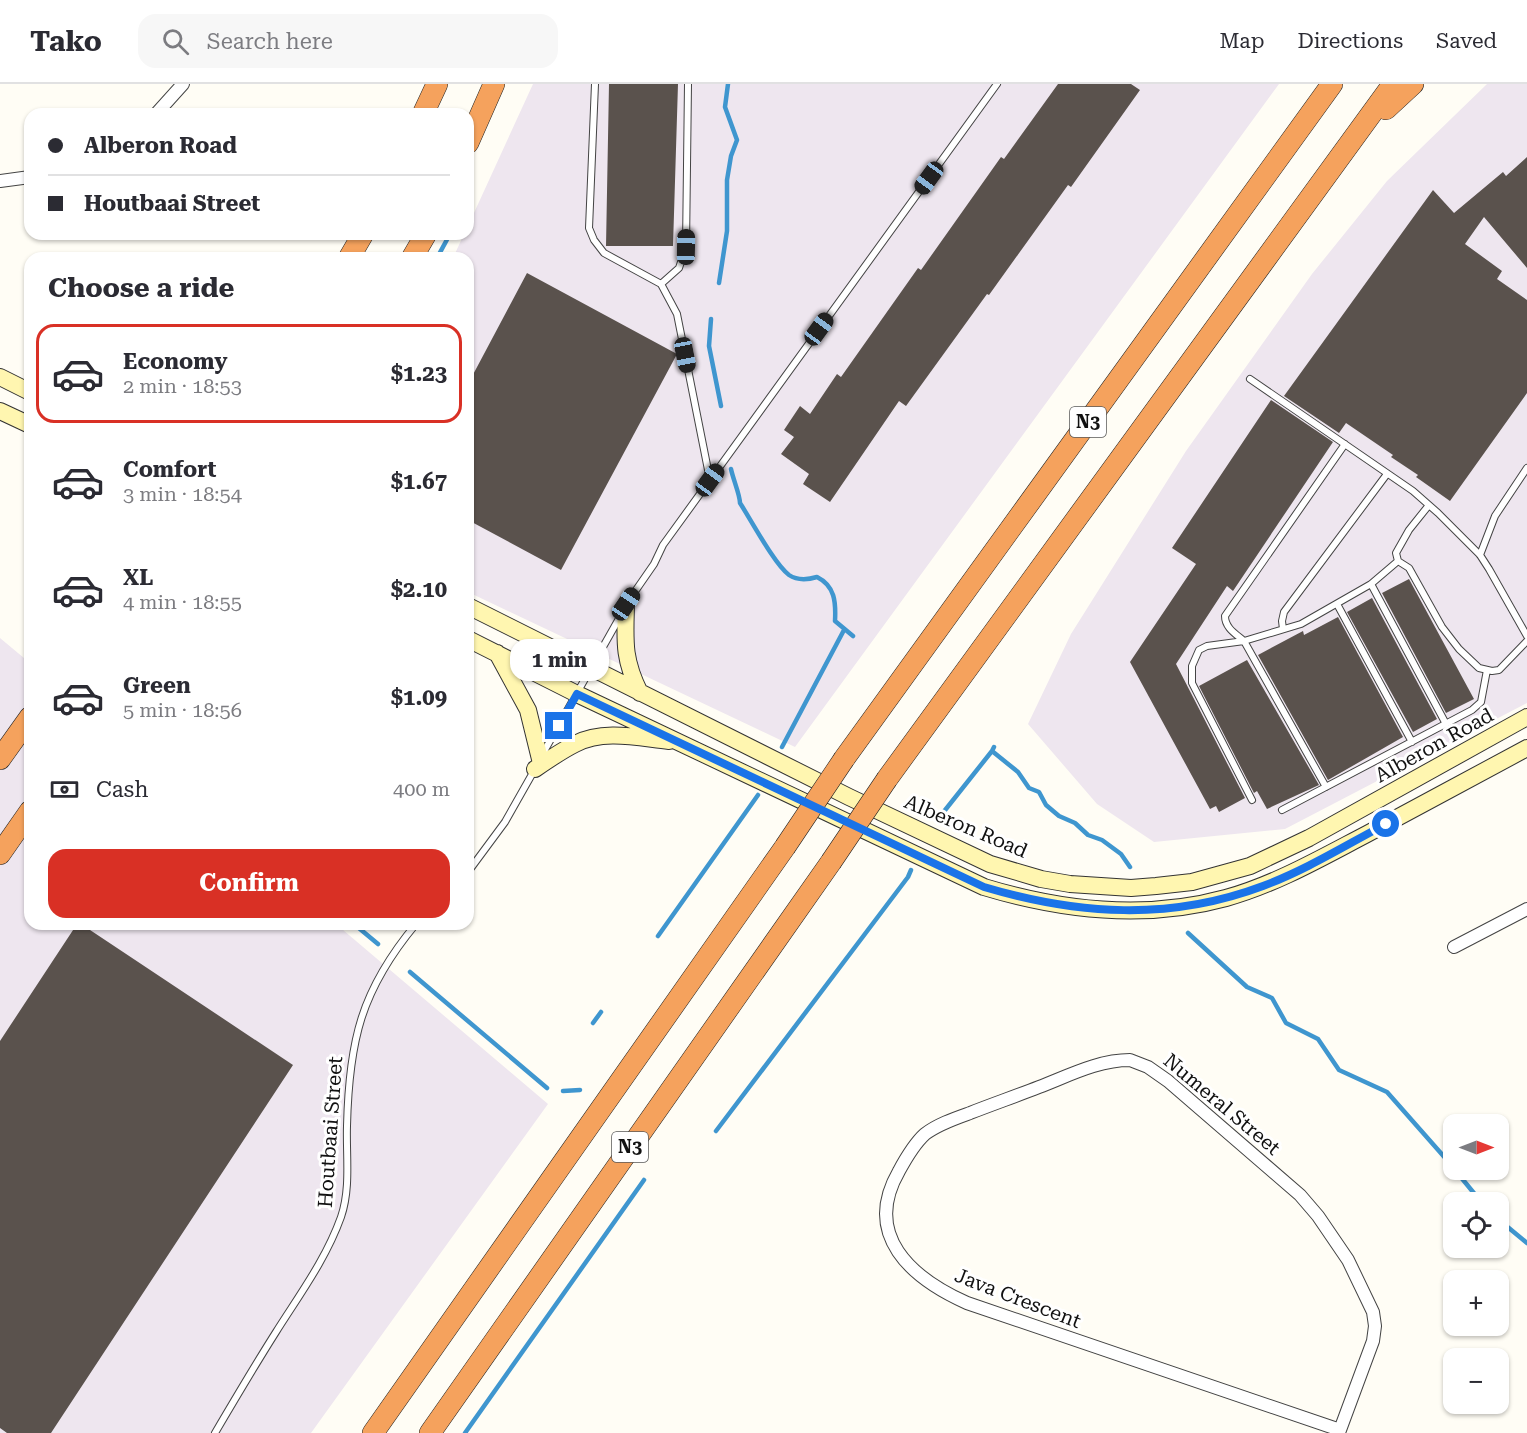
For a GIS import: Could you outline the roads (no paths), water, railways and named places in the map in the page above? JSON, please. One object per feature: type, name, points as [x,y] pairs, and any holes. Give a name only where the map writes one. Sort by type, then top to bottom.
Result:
[{"type":"highway","points":[[426,108],[437,84]]},
{"type":"highway","points":[[474,129],[494,84]]},
{"type":"highway","name":"N3","points":[[373,1433],[785,847],[844,759],[1332,84]]},
{"type":"highway","points":[[1351,142],[1393,84]]},
{"type":"highway","name":"N3","points":[[430,1433],[887,779],[1351,142],[1413,84]]},
{"type":"highway","points":[[0,759],[24,725]]},
{"type":"highway","points":[[0,854],[24,820]]},
{"type":"main road","points":[[0,377],[24,389]]},
{"type":"main road","points":[[0,411],[24,422]]},
{"type":"main road","points":[[626,604],[627,663],[640,693]]},
{"type":"main road","name":"Alberon Road","points":[[474,609],[849,797],[990,864],[1041,879],[1070,884],[1131,888],[1192,882],[1225,874],[1270,857],[1309,838],[1527,717]]},
{"type":"main road","points":[[474,642],[577,694],[984,887],[1020,898],[1062,906],[1129,911],[1180,907],[1226,898],[1264,886],[1313,863],[1527,748]]},
{"type":"main road","points":[[497,653],[528,710],[538,764],[577,742],[592,738],[618,736],[682,742]]},
{"type":"street","points":[[161,108],[183,84]]},
{"type":"street","points":[[0,181],[24,178]]},
{"type":"street","points":[[1454,946],[1527,909]]},
{"type":"street","name":"Numeral Street","points":[[1036,1088],[1110,1061],[1130,1059],[1148,1066],[1300,1196],[1318,1216],[1348,1260]]},
{"type":"street","name":"Java Crescent","points":[[1036,1088],[951,1120],[926,1133],[919,1140],[893,1182],[887,1198],[886,1224],[889,1235],[903,1259],[927,1282],[943,1292],[967,1303],[1345,1432],[1373,1341],[1375,1326],[1372,1312],[1348,1260]]},
{"type":"lane","points":[[595,84],[589,228],[594,240],[604,253],[661,284],[677,314],[710,480]]},
{"type":"lane","points":[[661,284],[679,268],[686,247],[688,84]]},
{"type":"lane","points":[[474,864],[505,822],[626,604],[654,564],[663,545],[997,84]]},
{"type":"lane","points":[[1250,379],[1429,505],[1480,555],[1527,636]]},
{"type":"lane","points":[[1326,787],[1244,641],[1228,628],[1225,616],[1345,444]]},
{"type":"lane","points":[[1480,555],[1495,516],[1527,468]]},
{"type":"lane","points":[[1283,629],[1284,612],[1387,474]]},
{"type":"lane","points":[[1429,505],[1396,553],[1398,561],[1409,568],[1442,627],[1469,660],[1487,670],[1499,670],[1527,641]]},
{"type":"lane","points":[[1252,800],[1192,683],[1192,666],[1199,650],[1207,646],[1244,641],[1300,624],[1371,584],[1398,561]]},
{"type":"lane","points":[[1371,584],[1446,724]]},
{"type":"lane","points":[[1337,604],[1412,742]]},
{"type":"lane","points":[[1282,810],[1472,710],[1481,702],[1487,670]]},
{"type":"lane","name":"Houtbaai Street","points":[[214,1433],[326,1253],[342,1214],[346,1188],[346,1125],[350,1062],[359,1022],[370,994],[398,946],[411,930]]},
{"type":"waterway","points":[[719,283],[727,231],[727,180],[731,156],[737,140],[725,107],[728,84]]},
{"type":"waterway","points":[[440,252],[447,240]]},
{"type":"waterway","points":[[711,319],[709,346],[721,406]]},
{"type":"waterway","points":[[731,469],[740,503],[777,562],[792,577],[803,579],[817,577],[828,585],[833,595],[835,621],[853,636]]},
{"type":"waterway","points":[[782,747],[844,630]]},
{"type":"waterway","points":[[938,819],[994,747]]},
{"type":"waterway","points":[[992,751],[1018,772],[1029,788],[1039,792],[1046,805],[1059,816],[1075,823],[1088,835],[1102,840],[1121,854],[1130,867]]},
{"type":"waterway","points":[[658,936],[758,795]]},
{"type":"waterway","points":[[716,1131],[911,870]]},
{"type":"waterway","points":[[361,930],[378,944]]},
{"type":"waterway","points":[[1188,933],[1247,987],[1272,998],[1286,1023],[1318,1039],[1339,1070],[1387,1092],[1443,1156]]},
{"type":"waterway","points":[[410,972],[547,1088]]},
{"type":"waterway","points":[[593,1023],[601,1012]]},
{"type":"waterway","points":[[563,1091],[580,1090]]},
{"type":"waterway","points":[[465,1433],[644,1180]]},
{"type":"waterway","points":[[1463,1180],[1473,1192]]},
{"type":"waterway","points":[[1509,1228],[1527,1243]]}]
